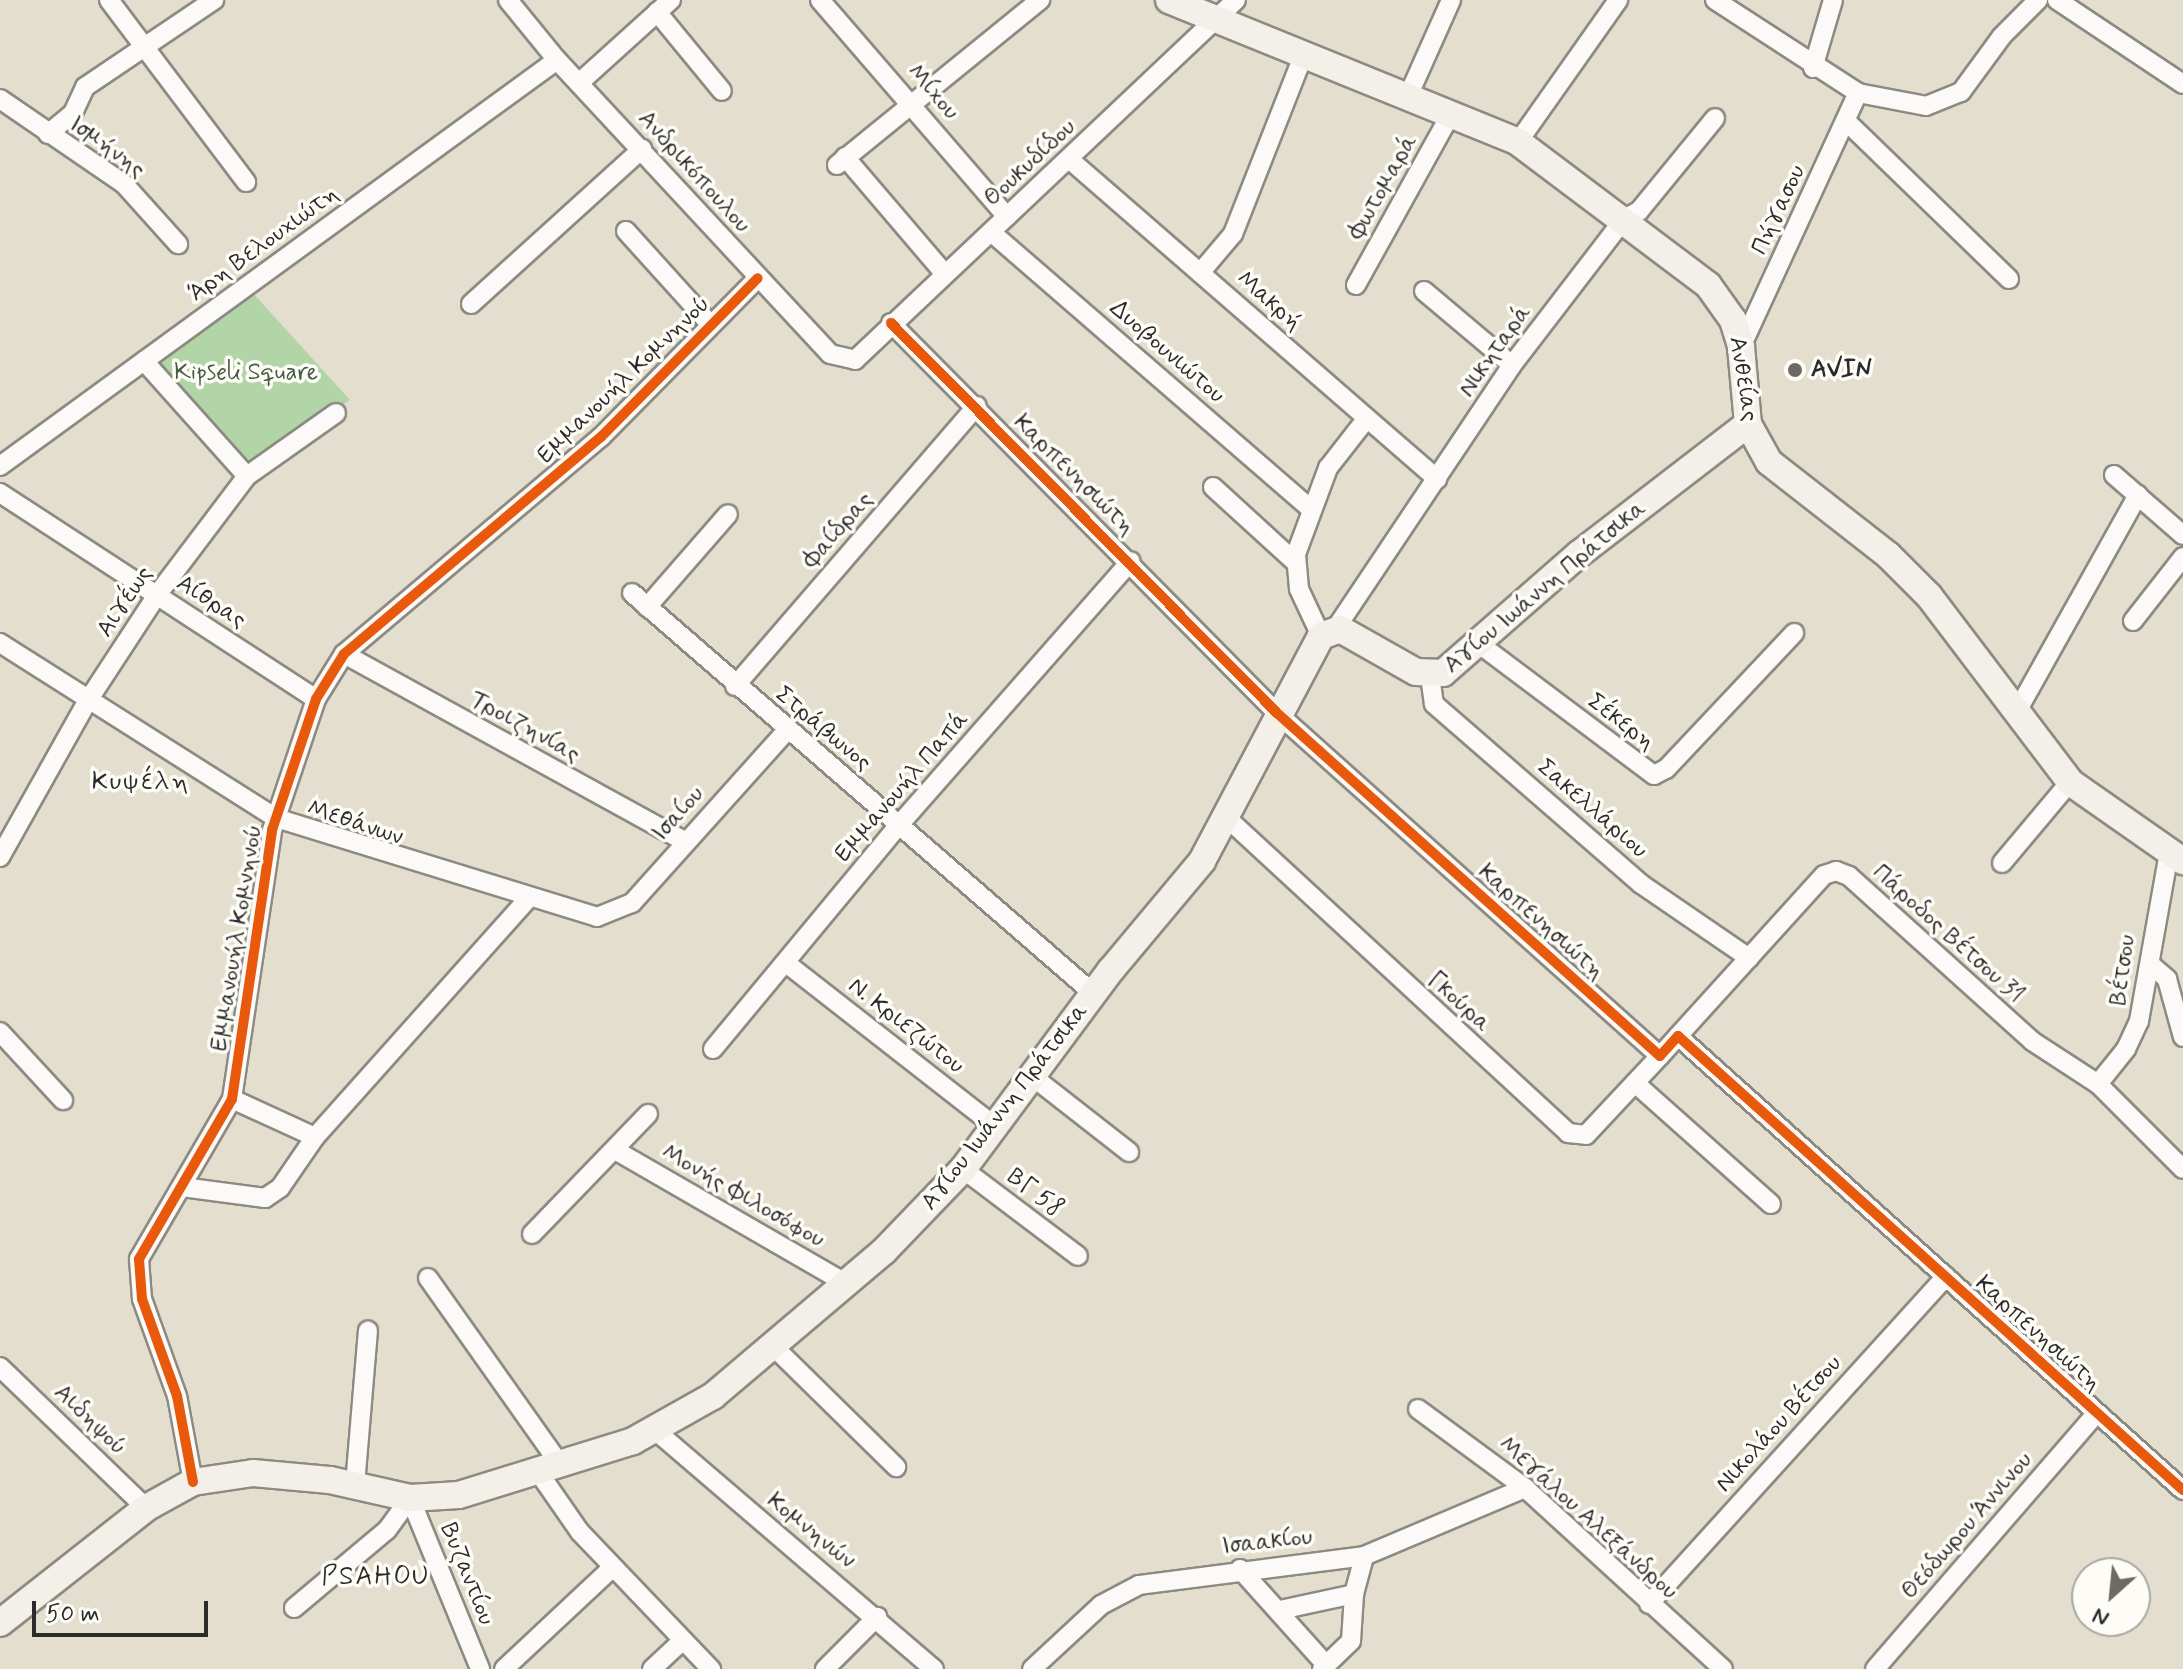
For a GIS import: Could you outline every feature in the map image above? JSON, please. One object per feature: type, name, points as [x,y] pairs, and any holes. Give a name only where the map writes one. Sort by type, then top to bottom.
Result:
[{"type":"main road","name":"Ανθείας","points":[[1169,0],[1217,23],[1409,94],[1518,142],[1708,285],[1733,320],[1741,347],[1748,424],[1769,462],[1888,555],[1929,596],[2070,782],[2176,856]]},
{"type":"main road","name":"Αγίου Ιωάννη Πράτσικα","points":[[0,1623],[146,1508],[193,1482],[253,1473],[355,1485],[410,1498],[459,1495],[550,1470],[656,1431],[775,1348],[847,1284],[963,1169],[1094,994],[1193,873],[1227,818],[1277,713],[1328,632],[1430,676],[1447,671],[1579,554],[1748,424]]},
{"type":"street","points":[[109,0],[246,182]]},
{"type":"street","points":[[48,134],[73,113],[85,87],[214,0]]},
{"type":"street","name":"Ανδρικόπουλου","points":[[508,0],[557,60],[830,354],[855,360]]},
{"type":"street","name":"Μίχου","points":[[820,0],[1007,217]]},
{"type":"street","points":[[945,274],[841,161],[1040,0]]},
{"type":"street","name":"Θουκυδίδου","points":[[855,360],[891,323],[1217,23],[1236,0]]},
{"type":"street","points":[[1409,94],[1451,0]]},
{"type":"street","points":[[1518,142],[1618,0]]},
{"type":"street","points":[[1715,0],[1813,68],[1858,93],[1926,106],[1954,98],[2038,0]]},
{"type":"street","points":[[1813,68],[1833,0]]},
{"type":"street","points":[[2057,0],[2183,84]]},
{"type":"street","points":[[579,83],[664,6],[722,91]]},
{"type":"street","points":[[1200,273],[1233,234],[1304,54]]},
{"type":"street","name":"Άρη Βελουχιώτη","points":[[0,466],[557,60]]},
{"type":"street","name":"Πήγασου","points":[[1741,347],[1858,93]]},
{"type":"street","name":"Ισμήνης","points":[[0,99],[124,184],[178,244]]},
{"type":"street","name":"Φωτομαρά","points":[[1356,285],[1452,112]]},
{"type":"street","points":[[0,124],[17,113]]},
{"type":"street","name":"Νικηταρά","points":[[1328,632],[1437,479],[1512,365],[1624,219],[1639,211],[1715,118]]},
{"type":"street","points":[[1846,121],[2009,279]]},
{"type":"street","points":[[471,304],[642,149]]},
{"type":"street","name":"Μακρή","points":[[1069,159],[1437,479]]},
{"type":"street","points":[[626,231],[710,324]]},
{"type":"street","name":"Δυοβουνιώτου","points":[[991,232],[1311,509]]},
{"type":"street","name":"Εμμανουήλ Κομνηνού","points":[[193,1482],[177,1396],[138,1276],[139,1259],[232,1099],[276,818],[316,699],[344,654],[601,437],[758,278]]},
{"type":"street","points":[[1424,291],[1512,365]]},
{"type":"street","name":"Καρπενησιώτη","points":[[891,323],[1131,561],[1277,713],[1660,1056]]},
{"type":"street","points":[[144,361],[247,476]]},
{"type":"street","name":"Φαίδρας","points":[[735,686],[977,406]]},
{"type":"street","name":"Αιγέως","points":[[0,857],[87,702],[157,595],[247,476],[336,413]]},
{"type":"street","points":[[1328,632],[1304,606],[1295,562],[1311,509],[1334,458],[1367,418]]},
{"type":"street","points":[[2114,475],[2183,535]]},
{"type":"street","points":[[1213,487],[1295,562]]},
{"type":"street","name":"Αίθρας","points":[[0,493],[316,699]]},
{"type":"street","points":[[2016,713],[2138,495]]},
{"type":"street","points":[[647,607],[728,514]]},
{"type":"street","points":[[2133,621],[2183,557]]},
{"type":"street","name":"Εμμανουήλ Παπά","points":[[713,1049],[899,825],[1131,561]]},
{"type":"street","name":"Στράβωνος","points":[[632,593],[735,686],[1094,994]]},
{"type":"street","name":"Σέκερη","points":[[1478,643],[1654,775],[1666,769],[1794,633]]},
{"type":"street","name":"Μεθάνων","points":[[0,643],[87,702],[276,818],[527,900],[597,917]]},
{"type":"street","name":"Τροιζηνίας","points":[[344,654],[684,841]]},
{"type":"street","name":"Σακελλάριου","points":[[1430,676],[1434,704],[1641,884],[1749,958]]},
{"type":"street","name":"Ισαίου","points":[[597,917],[632,903],[684,841],[787,730]]},
{"type":"street","points":[[2002,863],[2070,782]]},
{"type":"street","name":"Γκούρα","points":[[1227,818],[1568,1133],[1586,1135],[1660,1056]]},
{"type":"street","name":"Βέτσου","points":[[2098,1084],[2133,1037],[2150,964],[2158,889],[2176,856]]},
{"type":"street","name":"Πάροδος Βέτσου 31","points":[[1678,1036],[1824,875],[1836,871],[1849,876],[2032,1041],[2098,1084]]},
{"type":"street","points":[[182,1187],[265,1198],[280,1188],[315,1137],[527,900]]},
{"type":"street","name":"Ν. Κριεζώτου","points":[[786,963],[996,1127]]},
{"type":"street","points":[[2150,964],[2169,984],[2183,1037]]},
{"type":"street","points":[[0,1032],[63,1100]]},
{"type":"street","points":[[1660,1056],[1678,1036]]},
{"type":"street","name":"Καρπενησιώτη","points":[[1678,1036],[2183,1490]]},
{"type":"street","points":[[1033,1077],[1129,1152]]},
{"type":"street","points":[[1635,1083],[1771,1204]]},
{"type":"street","points":[[2098,1084],[2183,1169]]},
{"type":"street","points":[[232,1099],[315,1137]]},
{"type":"street","points":[[532,1234],[648,1114]]},
{"type":"street","name":"Μονής Φιλοσόφου","points":[[615,1150],[847,1284]]},
{"type":"street","name":"ΒΓ 58","points":[[963,1169],[1078,1256]]},
{"type":"street","name":"Νικολάου Βέτσου","points":[[1649,1604],[1946,1277]]},
{"type":"street","points":[[428,1278],[612,1568],[711,1669]]},
{"type":"street","points":[[355,1485],[368,1331]]},
{"type":"street","points":[[775,1348],[896,1467]]},
{"type":"street","name":"Αιδηψού","points":[[0,1367],[146,1508]]},
{"type":"street","name":"Μεγάλου Αλεξάνδρου","points":[[1418,1409],[1525,1488],[1723,1669]]},
{"type":"street","name":"Θεόδωρου Άννινου","points":[[1875,1669],[2096,1414]]},
{"type":"street","name":"Κομνηνών","points":[[656,1431],[877,1617],[934,1669]]},
{"type":"street","name":"Ισαακίου","points":[[1032,1669],[1087,1616],[1122,1592],[1155,1580],[1364,1556],[1525,1488]]},
{"type":"street","points":[[294,1608],[387,1530],[410,1498]]},
{"type":"street","name":"Βυζαντίου","points":[[410,1498],[480,1669]]},
{"type":"street","points":[[1240,1569],[1280,1610],[1324,1667],[1351,1641],[1354,1594],[1364,1556]]},
{"type":"street","points":[[504,1669],[612,1568]]},
{"type":"street","points":[[1280,1610],[1354,1594]]},
{"type":"street","points":[[825,1669],[877,1617]]},
{"type":"street","points":[[652,1669],[682,1641]]},
{"type":"green space","name":"Kipseli Square","points":[[252,292],[350,400],[249,467],[154,363]]},
{"type":"cycle path","points":[[193,1482],[177,1396],[142,1299],[139,1259],[232,1099],[272,830],[316,699],[344,654],[601,437],[758,278]]},
{"type":"cycle path","points":[[891,323],[1277,713],[1660,1056],[1678,1036],[2183,1490]]},
{"type":"place","name":"AVIN","points":[[1795,370]]},
{"type":"district","name":"Κυψέλη","points":[[141,783]]},
{"type":"district","name":"PSAHOU","points":[[376,1578]]}]
